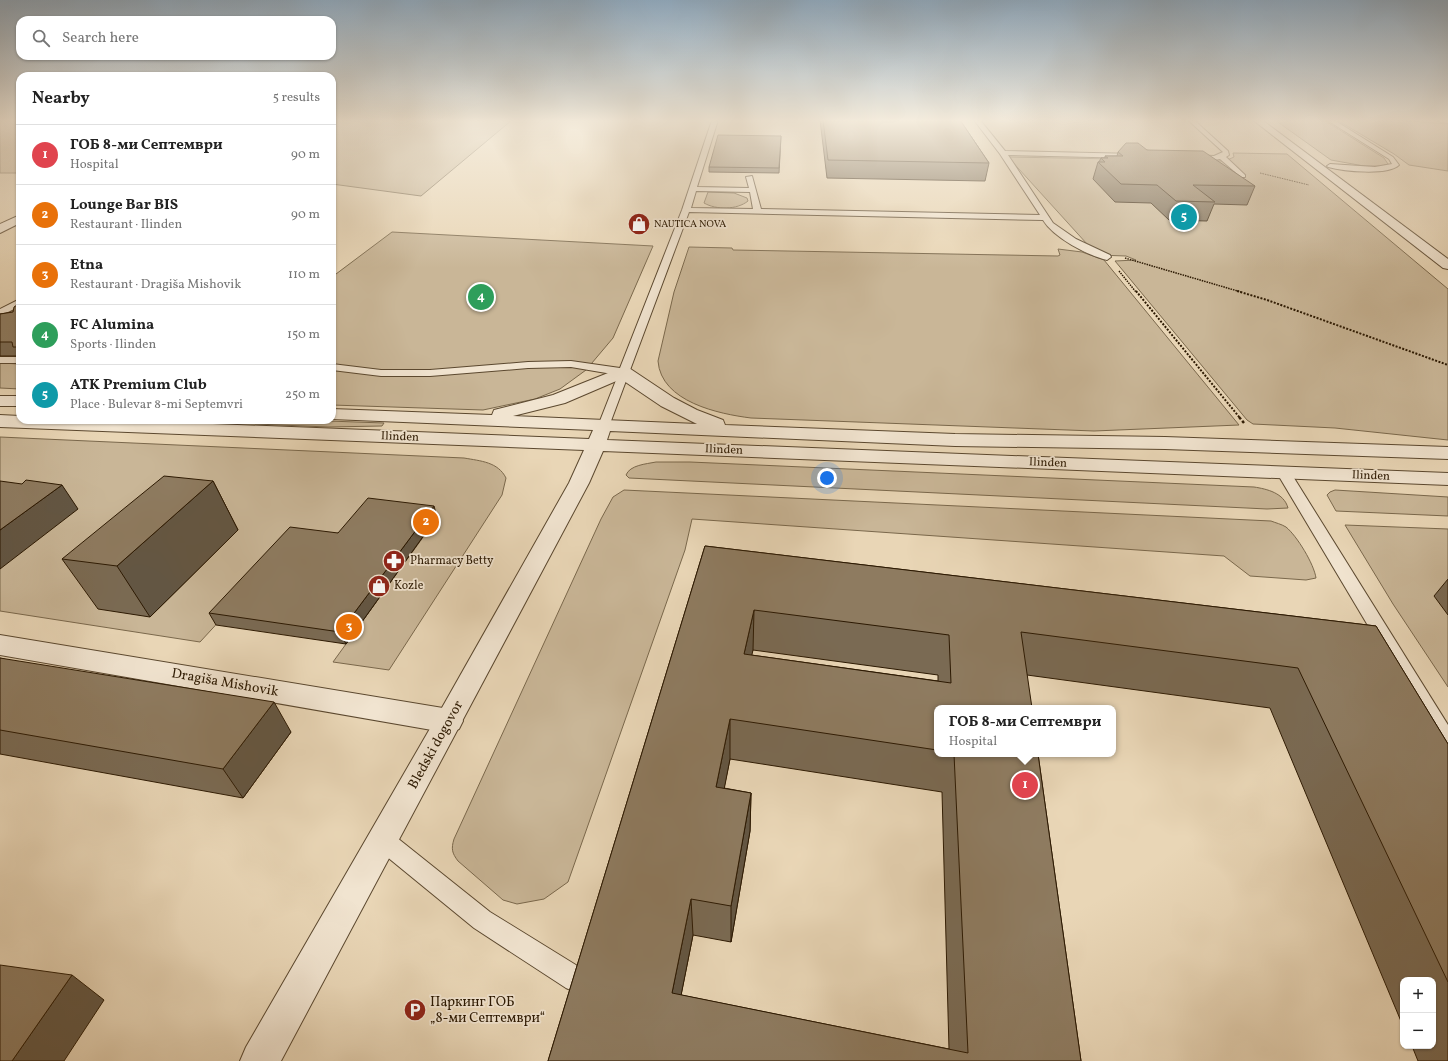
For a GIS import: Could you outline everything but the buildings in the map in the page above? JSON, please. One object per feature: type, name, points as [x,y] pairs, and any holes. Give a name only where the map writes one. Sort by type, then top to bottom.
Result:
[{"type":"street","points":[[1322,170],[1448,265]]},
{"type":"street","points":[[1335,170],[1414,226]]},
{"type":"street","points":[[0,229],[16,220]]},
{"type":"street","points":[[457,420],[489,416],[539,405],[577,392],[601,380],[623,372],[656,396],[699,419],[724,426],[758,432]]},
{"type":"street","points":[[0,401],[16,401]]},
{"type":"street","name":"Ilinden","points":[[336,414],[457,420],[600,435],[758,432],[955,440],[1180,444],[1448,453]]},
{"type":"street","name":"Ilinden","points":[[0,421],[16,421]]},
{"type":"street","name":"Ilinden","points":[[129,424],[600,435],[1284,473],[1448,479]]},
{"type":"street","name":"Bledski dogovor","points":[[260,1061],[579,483],[600,435]]},
{"type":"street","name":"Dragiša Mishovik","points":[[0,645],[449,721]]},
{"type":"lane","points":[[600,435],[686,210],[699,170]]},
{"type":"lane","points":[[1014,170],[1046,218],[1048,225],[1084,247],[1107,257]]},
{"type":"lane","points":[[1237,170],[1243,176]]},
{"type":"lane","points":[[750,177],[757,205],[756,212]]},
{"type":"lane","points":[[693,189],[753,190]]},
{"type":"lane","points":[[686,210],[1046,218]]},
{"type":"lane","points":[[2,318],[16,306]]},
{"type":"lane","points":[[0,360],[16,360]]},
{"type":"lane","points":[[336,368],[365,372],[423,373],[457,372],[528,365],[564,364],[623,372]]},
{"type":"lane","points":[[1284,473],[1448,742]]},
{"type":"lane","points":[[383,840],[482,920],[575,979]]},
{"type":"path","points":[[1244,170],[1310,186]]},
{"type":"path","points":[[1107,257],[1123,257],[1268,300],[1448,364]]},
{"type":"path","points":[[1107,257],[1248,428]]},
{"type":"shaded area","points":[[0,170],[16,170],[16,173],[0,173]]},
{"type":"shaded area","points":[[336,170],[453,170],[421,196],[336,185]]},
{"type":"shaded area","points":[[1019,170],[1306,170],[1448,289],[1448,440],[1335,428],[1253,424],[1247,420],[1115,261],[1136,260],[1126,256],[1097,255]]},
{"type":"shaded area","points":[[708,192],[734,193],[747,198],[748,201],[738,206],[726,208],[714,207],[704,203]]},
{"type":"shaded area","points":[[392,232],[653,246],[613,338],[586,370],[560,389],[535,399],[483,410],[336,405],[336,274]]},
{"type":"shaded area","points":[[689,247],[732,248],[733,250],[1058,256],[1060,255],[1058,249],[1082,252],[1104,260],[1239,425],[1094,431],[751,418],[708,409],[680,396],[669,387],[662,375],[658,361],[674,292]]},
{"type":"shaded area","points":[[0,363],[16,364],[16,389],[0,388]]},
{"type":"shaded area","points":[[336,421],[384,423],[382,426],[328,427],[256,424],[336,424]]},
{"type":"shaded area","points":[[0,437],[464,458],[483,461],[494,465],[506,478],[502,495],[389,670],[333,662],[437,518],[343,545],[295,539],[200,642],[0,611]]},
{"type":"shaded area","points":[[656,462],[690,462],[1254,487],[1279,495],[1286,503],[1288,508],[1267,509],[629,478],[626,475],[635,467]]},
{"type":"shaded area","points":[[624,490],[1271,521],[1286,527],[1295,537],[1309,558],[1316,578],[1306,580],[1250,576],[1224,556],[692,519],[685,550],[568,882],[544,899],[517,904],[503,900],[458,861],[454,856],[452,848],[453,842],[601,519],[613,497]]},
{"type":"shaded area","points":[[1335,490],[1448,497],[1448,516],[1336,511],[1327,495]]},
{"type":"shaded area","points":[[1345,525],[1448,529],[1448,687],[1393,604]]},
{"type":"place","name":"ATK Premium Club","points":[[1184,217]]},
{"type":"place","name":"NAUTICA NOVA","points":[[639,224]]},
{"type":"place","name":"FC Alumina","points":[[481,297]]},
{"type":"place","name":"Lounge Bar BIS","points":[[426,522]]},
{"type":"place","name":"Pharmacy Betty","points":[[394,561]]},
{"type":"place","name":"Kozle","points":[[379,586]]},
{"type":"place","name":"Etna","points":[[349,627]]},
{"type":"place","name":"ГОБ 8-ми Септември","points":[[1025,785]]},
{"type":"place","name":"Паркинг ГОБ „8-ми Септември“","points":[[415,1010]]}]
